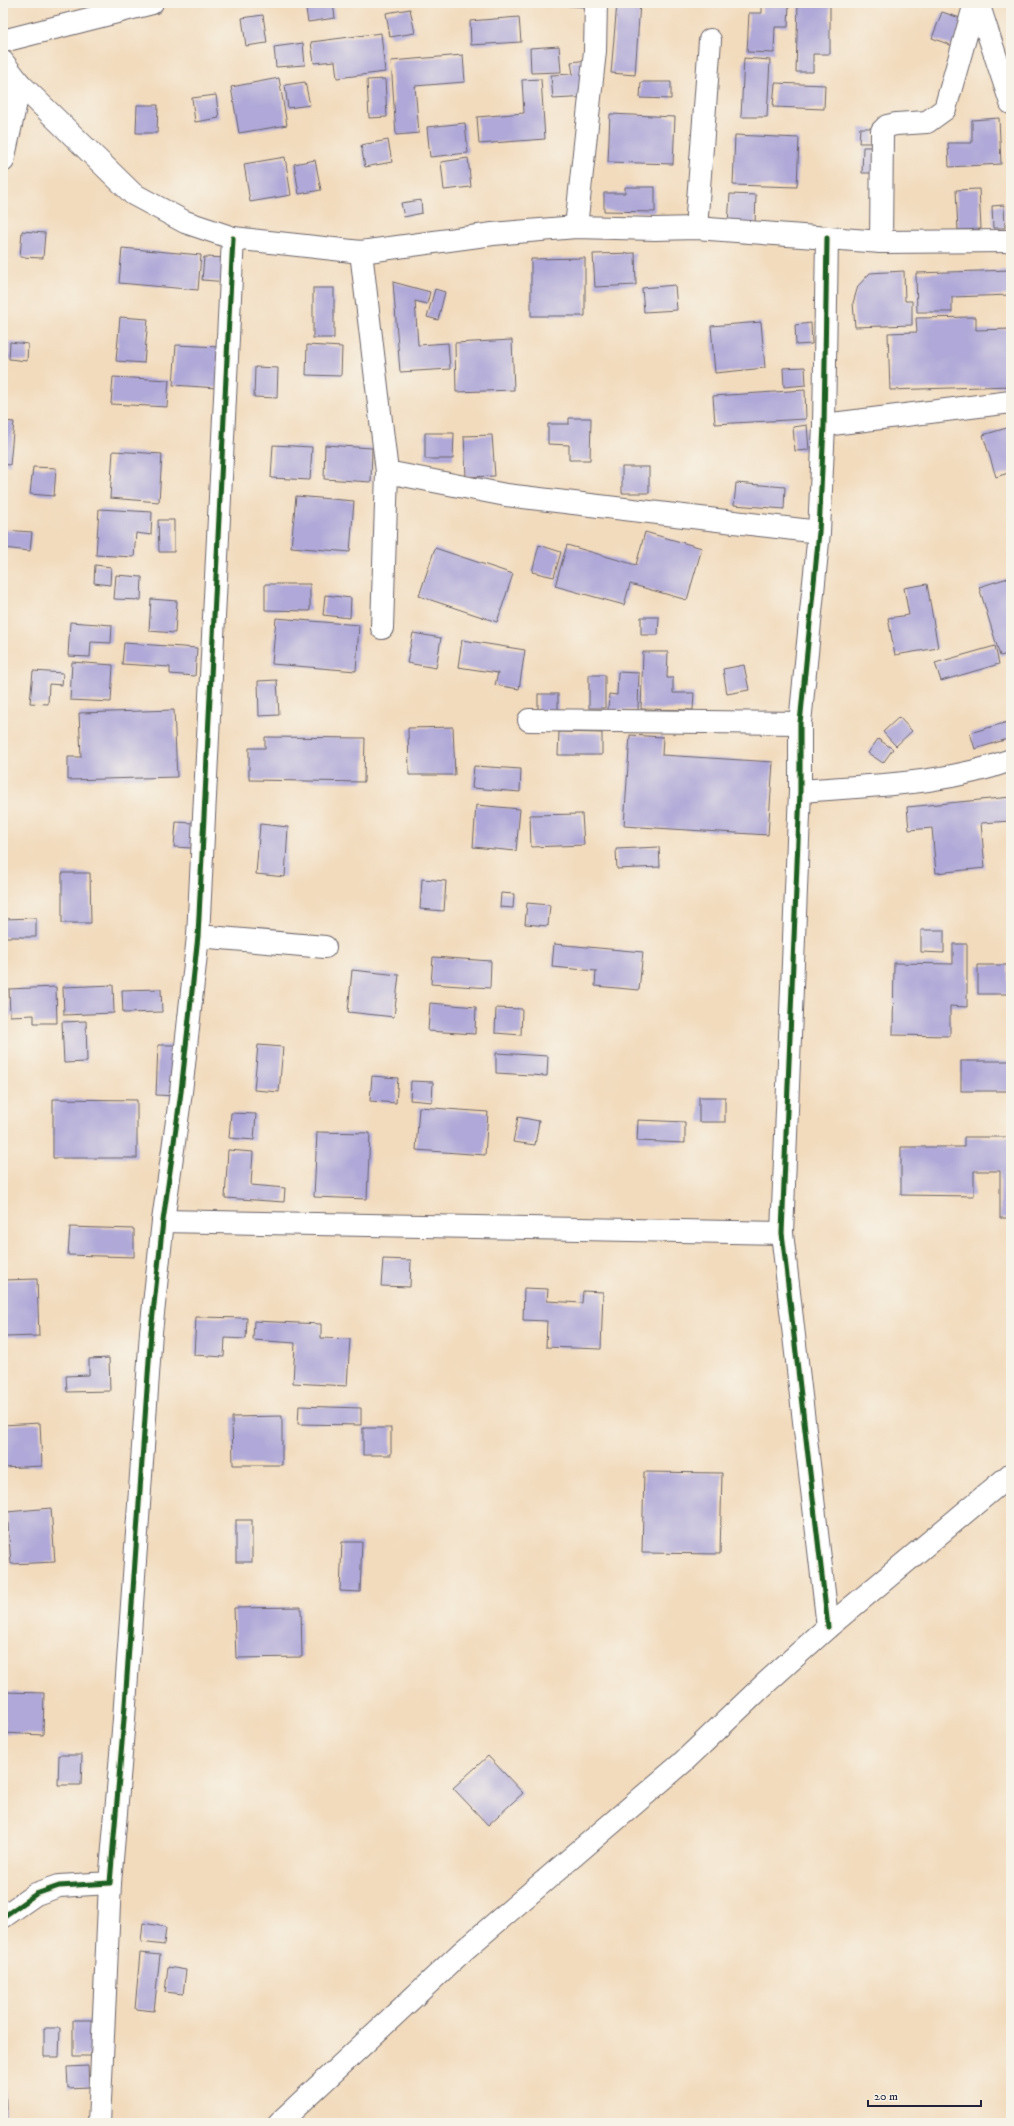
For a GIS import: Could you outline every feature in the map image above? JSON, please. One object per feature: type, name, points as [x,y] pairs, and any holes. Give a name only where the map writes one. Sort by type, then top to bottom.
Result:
[{"type":"street","points":[[3,41],[152,3]]},
{"type":"street","points":[[576,227],[595,51],[596,3]]},
{"type":"street","points":[[976,3],[1011,103]]},
{"type":"street","points":[[881,242],[882,131],[887,126],[896,124],[927,122],[945,109],[976,3]]},
{"type":"street","points":[[696,228],[710,40]]},
{"type":"street","points":[[3,62],[20,84],[133,194],[185,222],[233,238],[361,252],[493,234],[576,227],[654,229],[696,228],[881,242],[1011,241]]},
{"type":"street","points":[[3,161],[20,84]]},
{"type":"street","points":[[99,2123],[110,1883],[124,1719],[151,1332],[163,1221],[181,1092],[198,936],[233,238]]},
{"type":"street","points":[[827,238],[824,425],[819,532],[800,723],[800,791],[782,1233],[828,1627]]},
{"type":"street","points":[[361,252],[387,472],[382,628]]},
{"type":"street","points":[[824,425],[1011,402]]},
{"type":"street","points":[[387,472],[506,495],[819,532]]},
{"type":"street","points":[[529,720],[800,723]]},
{"type":"street","points":[[800,791],[941,779],[986,770],[1011,760]]},
{"type":"street","points":[[198,936],[325,947]]},
{"type":"street","points":[[163,1221],[782,1233]]},
{"type":"street","points":[[279,2123],[464,1950],[682,1763],[767,1682],[828,1627],[1011,1474]]},
{"type":"street","points":[[3,1917],[36,1894],[59,1886],[110,1883]]},
{"type":"building","points":[[305,3],[333,3],[335,18],[308,22]]},
{"type":"building","points":[[561,3],[585,3],[585,7],[561,5]]},
{"type":"building","points":[[617,3],[640,3],[635,75],[611,73]]},
{"type":"building","points":[[762,3],[789,3],[788,27],[775,27],[774,53],[747,52],[749,13],[762,13]]},
{"type":"building","points":[[798,3],[830,3],[830,54],[813,54],[813,72],[796,72]]},
{"type":"building","points":[[410,9],[415,33],[390,37],[386,13]]},
{"type":"building","points":[[942,12],[963,19],[953,46],[932,38]]},
{"type":"building","points":[[263,15],[267,43],[246,46],[242,18]]},
{"type":"building","points":[[519,17],[521,42],[471,45],[470,21]]},
{"type":"building","points":[[381,33],[385,72],[337,78],[335,61],[314,63],[311,42]]},
{"type":"building","points":[[303,43],[305,65],[276,67],[274,47]]},
{"type":"building","points":[[559,46],[561,72],[531,73],[530,48]]},
{"type":"building","points":[[463,55],[465,82],[415,86],[419,133],[396,135],[391,61]]},
{"type":"building","points":[[744,58],[770,60],[767,117],[741,117]]},
{"type":"building","points":[[588,60],[590,97],[553,99],[551,75],[573,74],[571,62]]},
{"type":"building","points":[[279,78],[287,125],[239,133],[231,87]]},
{"type":"building","points":[[385,79],[387,117],[369,118],[367,80]]},
{"type":"building","points":[[541,79],[545,139],[479,144],[477,117],[524,113],[522,80]]},
{"type":"building","points":[[305,82],[310,105],[288,108],[285,85]]},
{"type":"building","points":[[641,82],[671,82],[671,99],[640,98]]},
{"type":"building","points":[[775,83],[825,85],[824,109],[773,107]]},
{"type":"building","points":[[216,95],[219,118],[195,122],[192,98]]},
{"type":"building","points":[[137,105],[158,105],[157,133],[136,133]]},
{"type":"building","points":[[610,114],[675,117],[673,164],[608,162]]},
{"type":"building","points":[[999,118],[1001,164],[949,167],[948,143],[972,143],[972,120]]},
{"type":"building","points":[[465,123],[468,153],[430,157],[427,127]]},
{"type":"building","points":[[860,128],[874,128],[873,143],[859,143]]},
{"type":"building","points":[[735,135],[799,138],[797,187],[733,185]]},
{"type":"building","points":[[388,140],[392,162],[365,167],[361,145]]},
{"type":"building","points":[[863,147],[875,147],[875,173],[862,173]]},
{"type":"building","points":[[285,157],[291,195],[250,202],[244,164]]},
{"type":"building","points":[[468,158],[471,187],[444,190],[441,162]]},
{"type":"building","points":[[315,160],[321,190],[299,194],[294,164]]},
{"type":"building","points":[[625,187],[655,187],[655,212],[604,211],[604,193],[625,193]]},
{"type":"building","points":[[979,189],[981,229],[958,230],[956,190]]},
{"type":"building","points":[[730,194],[756,195],[755,224],[728,223]]},
{"type":"building","points":[[421,200],[422,213],[404,217],[401,203]]},
{"type":"building","points":[[1004,205],[1005,228],[993,228],[992,206]]},
{"type":"building","points":[[22,231],[45,233],[43,258],[20,257]]},
{"type":"building","points":[[122,248],[201,255],[198,290],[119,283]]},
{"type":"building","points":[[635,253],[636,285],[595,287],[593,254]]},
{"type":"building","points":[[204,257],[230,258],[228,282],[202,280]]},
{"type":"building","points":[[585,258],[585,316],[531,316],[531,259]]},
{"type":"building","points":[[1011,270],[1011,295],[952,297],[952,312],[917,312],[916,273]]},
{"type":"building","points":[[904,271],[905,301],[912,301],[912,325],[855,327],[853,303],[858,286],[870,273]]},
{"type":"building","points":[[393,282],[430,292],[427,304],[415,301],[418,345],[448,343],[450,369],[400,372]]},
{"type":"building","points":[[675,285],[677,310],[644,312],[642,288]]},
{"type":"building","points":[[313,288],[334,288],[334,338],[313,338]]},
{"type":"building","points":[[435,289],[445,292],[438,320],[427,317]]},
{"type":"building","points":[[120,317],[148,319],[144,363],[116,361]]},
{"type":"building","points":[[976,317],[976,330],[1011,329],[1011,386],[890,390],[888,333],[917,332],[916,318]]},
{"type":"building","points":[[761,322],[765,368],[715,373],[711,326]]},
{"type":"building","points":[[811,323],[812,344],[796,345],[795,325]]},
{"type":"building","points":[[512,340],[514,390],[456,392],[455,343]]},
{"type":"building","points":[[10,342],[28,344],[27,361],[9,359]]},
{"type":"building","points":[[176,345],[220,347],[217,388],[173,385]]},
{"type":"building","points":[[307,345],[342,347],[341,376],[306,375]]},
{"type":"building","points":[[255,367],[278,368],[277,398],[254,397]]},
{"type":"building","points":[[805,367],[806,385],[784,387],[783,368]]},
{"type":"building","points":[[113,377],[169,380],[167,407],[111,404]]},
{"type":"building","points":[[805,390],[806,419],[715,424],[713,396]]},
{"type":"building","points":[[569,418],[591,418],[590,460],[569,460],[569,445],[548,444],[548,424],[569,424]]},
{"type":"building","points":[[3,421],[14,422],[10,465],[3,464]]},
{"type":"building","points":[[807,425],[809,450],[795,451],[793,427]]},
{"type":"building","points":[[1010,427],[1011,472],[996,477],[983,435]]},
{"type":"building","points":[[425,433],[454,433],[453,459],[425,459]]},
{"type":"building","points":[[492,435],[495,476],[466,477],[464,436]]},
{"type":"building","points":[[273,445],[312,447],[310,480],[271,478]]},
{"type":"building","points":[[325,445],[372,448],[371,482],[324,479]]},
{"type":"building","points":[[113,451],[162,454],[159,502],[110,498]]},
{"type":"building","points":[[33,467],[56,468],[54,496],[30,494]]},
{"type":"building","points":[[622,467],[649,467],[649,493],[622,493]]},
{"type":"building","points":[[736,483],[785,487],[784,509],[734,505]]},
{"type":"building","points":[[296,496],[354,501],[350,552],[291,547]]},
{"type":"building","points":[[99,509],[152,512],[151,535],[136,533],[134,557],[96,555]]},
{"type":"building","points":[[158,520],[174,520],[174,552],[159,552]]},
{"type":"building","points":[[3,530],[32,532],[30,551],[3,548]]},
{"type":"building","points":[[645,532],[702,548],[687,600],[630,584],[624,605],[555,586],[567,545],[636,565]]},
{"type":"building","points":[[539,545],[561,552],[554,577],[532,572]]},
{"type":"building","points":[[435,548],[513,574],[497,622],[419,596]]},
{"type":"building","points":[[95,565],[111,567],[110,585],[94,583]]},
{"type":"building","points":[[116,575],[142,577],[141,600],[114,599]]},
{"type":"building","points":[[1011,577],[1011,653],[1000,656],[979,587]]},
{"type":"building","points":[[265,584],[310,584],[310,611],[265,610]]},
{"type":"building","points":[[927,584],[938,648],[895,655],[888,618],[909,615],[904,588]]},
{"type":"building","points":[[325,595],[351,598],[350,618],[323,615]]},
{"type":"building","points":[[151,599],[177,601],[175,633],[149,631]]},
{"type":"building","points":[[641,617],[659,617],[658,635],[641,635]]},
{"type":"building","points":[[276,618],[359,625],[356,671],[272,664]]},
{"type":"building","points":[[70,622],[112,625],[111,643],[91,642],[90,657],[68,656]]},
{"type":"building","points":[[413,633],[441,638],[436,668],[407,663]]},
{"type":"building","points":[[462,640],[525,650],[519,689],[495,685],[498,673],[458,667]]},
{"type":"building","points":[[124,643],[197,648],[195,676],[170,674],[170,667],[122,664]]},
{"type":"building","points":[[995,646],[999,664],[941,681],[935,663]]},
{"type":"building","points":[[643,652],[668,652],[667,678],[673,678],[673,693],[694,693],[693,710],[641,709]]},
{"type":"building","points":[[72,662],[113,665],[111,702],[70,700]]},
{"type":"building","points":[[744,665],[749,690],[727,694],[723,669]]},
{"type":"building","points":[[33,671],[63,673],[62,685],[49,684],[48,704],[30,703]]},
{"type":"building","points":[[618,672],[639,673],[638,710],[608,710],[609,694],[617,695]]},
{"type":"building","points":[[589,675],[605,675],[605,708],[589,708]]},
{"type":"building","points":[[277,680],[279,715],[259,716],[258,681]]},
{"type":"building","points":[[538,694],[558,694],[558,710],[538,710]]},
{"type":"building","points":[[174,710],[177,777],[68,780],[68,757],[81,757],[79,713]]},
{"type":"building","points":[[899,717],[912,731],[896,746],[883,732]]},
{"type":"building","points":[[1011,721],[1011,738],[975,749],[970,733]]},
{"type":"building","points":[[453,727],[455,775],[409,775],[408,728]]},
{"type":"building","points":[[559,732],[602,733],[602,755],[558,755]]},
{"type":"building","points":[[630,735],[663,737],[662,755],[773,762],[768,835],[624,826]]},
{"type":"building","points":[[265,737],[365,738],[364,782],[249,780],[249,748],[265,748]]},
{"type":"building","points":[[878,739],[893,749],[883,763],[868,753]]},
{"type":"building","points":[[474,766],[521,769],[520,792],[472,788]]},
{"type":"building","points":[[1011,797],[1011,821],[981,823],[985,868],[936,873],[932,828],[909,830],[907,807]]},
{"type":"building","points":[[476,805],[520,809],[516,851],[473,847]]},
{"type":"building","points":[[582,814],[584,845],[531,847],[530,815]]},
{"type":"building","points":[[176,822],[193,823],[191,848],[174,847]]},
{"type":"building","points":[[260,824],[288,827],[285,877],[256,874]]},
{"type":"building","points":[[659,847],[660,867],[617,869],[616,849]]},
{"type":"building","points":[[62,873],[90,873],[91,923],[62,923]]},
{"type":"building","points":[[422,879],[446,881],[444,911],[420,909]]},
{"type":"building","points":[[501,893],[514,894],[513,908],[500,907]]},
{"type":"building","points":[[527,903],[550,905],[548,926],[525,924]]},
{"type":"building","points":[[36,918],[36,937],[3,937],[3,919]]},
{"type":"building","points":[[921,930],[944,930],[944,953],[921,952]]},
{"type":"building","points":[[554,944],[643,952],[639,990],[595,986],[596,971],[552,967]]},
{"type":"building","points":[[953,944],[967,944],[967,1007],[950,1006],[950,1036],[893,1035],[894,963],[953,964]]},
{"type":"building","points":[[433,957],[491,961],[490,988],[431,984]]},
{"type":"building","points":[[978,965],[1008,965],[1008,994],[978,994]]},
{"type":"building","points":[[352,970],[399,975],[394,1017],[348,1012]]},
{"type":"building","points":[[113,985],[114,1013],[64,1015],[63,987]]},
{"type":"building","points":[[56,987],[57,1023],[34,1023],[34,1015],[10,1016],[9,989]]},
{"type":"building","points":[[161,989],[162,1012],[123,1013],[122,990]]},
{"type":"building","points":[[430,1003],[476,1007],[475,1034],[428,1031]]},
{"type":"building","points":[[496,1008],[522,1009],[521,1035],[495,1033]]},
{"type":"building","points":[[86,1021],[87,1062],[64,1063],[62,1022]]},
{"type":"building","points":[[158,1045],[179,1045],[177,1096],[156,1095]]},
{"type":"building","points":[[258,1045],[283,1047],[279,1092],[254,1090]]},
{"type":"building","points":[[496,1053],[548,1056],[547,1076],[496,1073]]},
{"type":"building","points":[[961,1061],[1011,1061],[1011,1091],[961,1091]]},
{"type":"building","points":[[372,1076],[398,1078],[396,1103],[370,1101]]},
{"type":"building","points":[[411,1081],[433,1082],[432,1102],[410,1100]]},
{"type":"building","points":[[699,1097],[725,1097],[725,1122],[699,1122]]},
{"type":"building","points":[[53,1099],[137,1100],[137,1158],[53,1158]]},
{"type":"building","points":[[419,1107],[488,1112],[485,1155],[416,1150]]},
{"type":"building","points":[[231,1113],[256,1114],[254,1140],[229,1138]]},
{"type":"building","points":[[518,1117],[539,1121],[535,1145],[513,1142]]},
{"type":"building","points":[[638,1120],[685,1122],[685,1143],[637,1141]]},
{"type":"building","points":[[317,1132],[370,1133],[367,1199],[314,1197]]},
{"type":"building","points":[[964,1137],[1011,1137],[1011,1218],[1000,1218],[1000,1171],[974,1171],[974,1196],[901,1195],[901,1147],[964,1147]]},
{"type":"building","points":[[228,1150],[253,1152],[251,1185],[285,1188],[284,1202],[225,1198]]},
{"type":"building","points":[[70,1227],[134,1229],[134,1257],[68,1255]]},
{"type":"building","points":[[383,1259],[411,1260],[410,1287],[381,1286]]},
{"type":"building","points":[[37,1279],[39,1336],[5,1337],[5,1360],[3,1360],[3,1280]]},
{"type":"building","points":[[524,1288],[548,1289],[547,1301],[582,1303],[583,1291],[603,1292],[601,1349],[546,1347],[547,1321],[523,1320]]},
{"type":"building","points":[[196,1317],[247,1318],[246,1339],[225,1338],[224,1357],[194,1355]]},
{"type":"building","points":[[254,1321],[321,1324],[321,1338],[350,1339],[347,1386],[293,1383],[295,1343],[253,1340]]},
{"type":"building","points":[[109,1358],[110,1391],[67,1392],[66,1376],[89,1375],[89,1359]]},
{"type":"building","points":[[299,1406],[361,1408],[361,1425],[298,1424]]},
{"type":"building","points":[[282,1416],[282,1465],[233,1465],[232,1417]]},
{"type":"building","points":[[40,1423],[42,1466],[3,1468],[3,1425]]},
{"type":"building","points":[[363,1428],[391,1428],[391,1455],[363,1455]]},
{"type":"building","points":[[644,1472],[722,1473],[720,1554],[642,1553]]},
{"type":"building","points":[[51,1508],[55,1562],[11,1564],[7,1512]]},
{"type":"building","points":[[236,1520],[252,1520],[252,1562],[236,1562]]},
{"type":"building","points":[[342,1542],[362,1542],[360,1592],[340,1591]]},
{"type":"building","points":[[301,1607],[302,1657],[236,1658],[234,1608]]},
{"type":"building","points":[[5,1692],[44,1693],[43,1735],[4,1733]]},
{"type":"building","points":[[59,1755],[82,1755],[81,1785],[58,1785]]},
{"type":"building","points":[[488,1756],[523,1793],[488,1825],[453,1788]]},
{"type":"building","points":[[143,1923],[166,1927],[164,1945],[141,1942]]},
{"type":"building","points":[[140,1953],[160,1955],[154,2011],[135,2009]]},
{"type":"building","points":[[168,1967],[186,1970],[183,1994],[165,1992]]},
{"type":"building","points":[[73,2020],[96,2020],[97,2056],[73,2056]]},
{"type":"building","points":[[44,2028],[60,2028],[59,2057],[44,2057]]},
{"type":"building","points":[[88,2066],[89,2087],[68,2088],[67,2067]]},
{"type":"building","points":[[3,2070],[5,2070],[6,2117],[3,2117]]},
{"type":"cycle path","points":[[3,1917],[36,1894],[59,1886],[110,1883],[124,1719],[151,1332],[163,1221],[181,1092],[198,936],[233,238]]},
{"type":"cycle path","points":[[827,238],[824,425],[819,532],[800,723],[800,791],[782,1233],[828,1627]]}]
